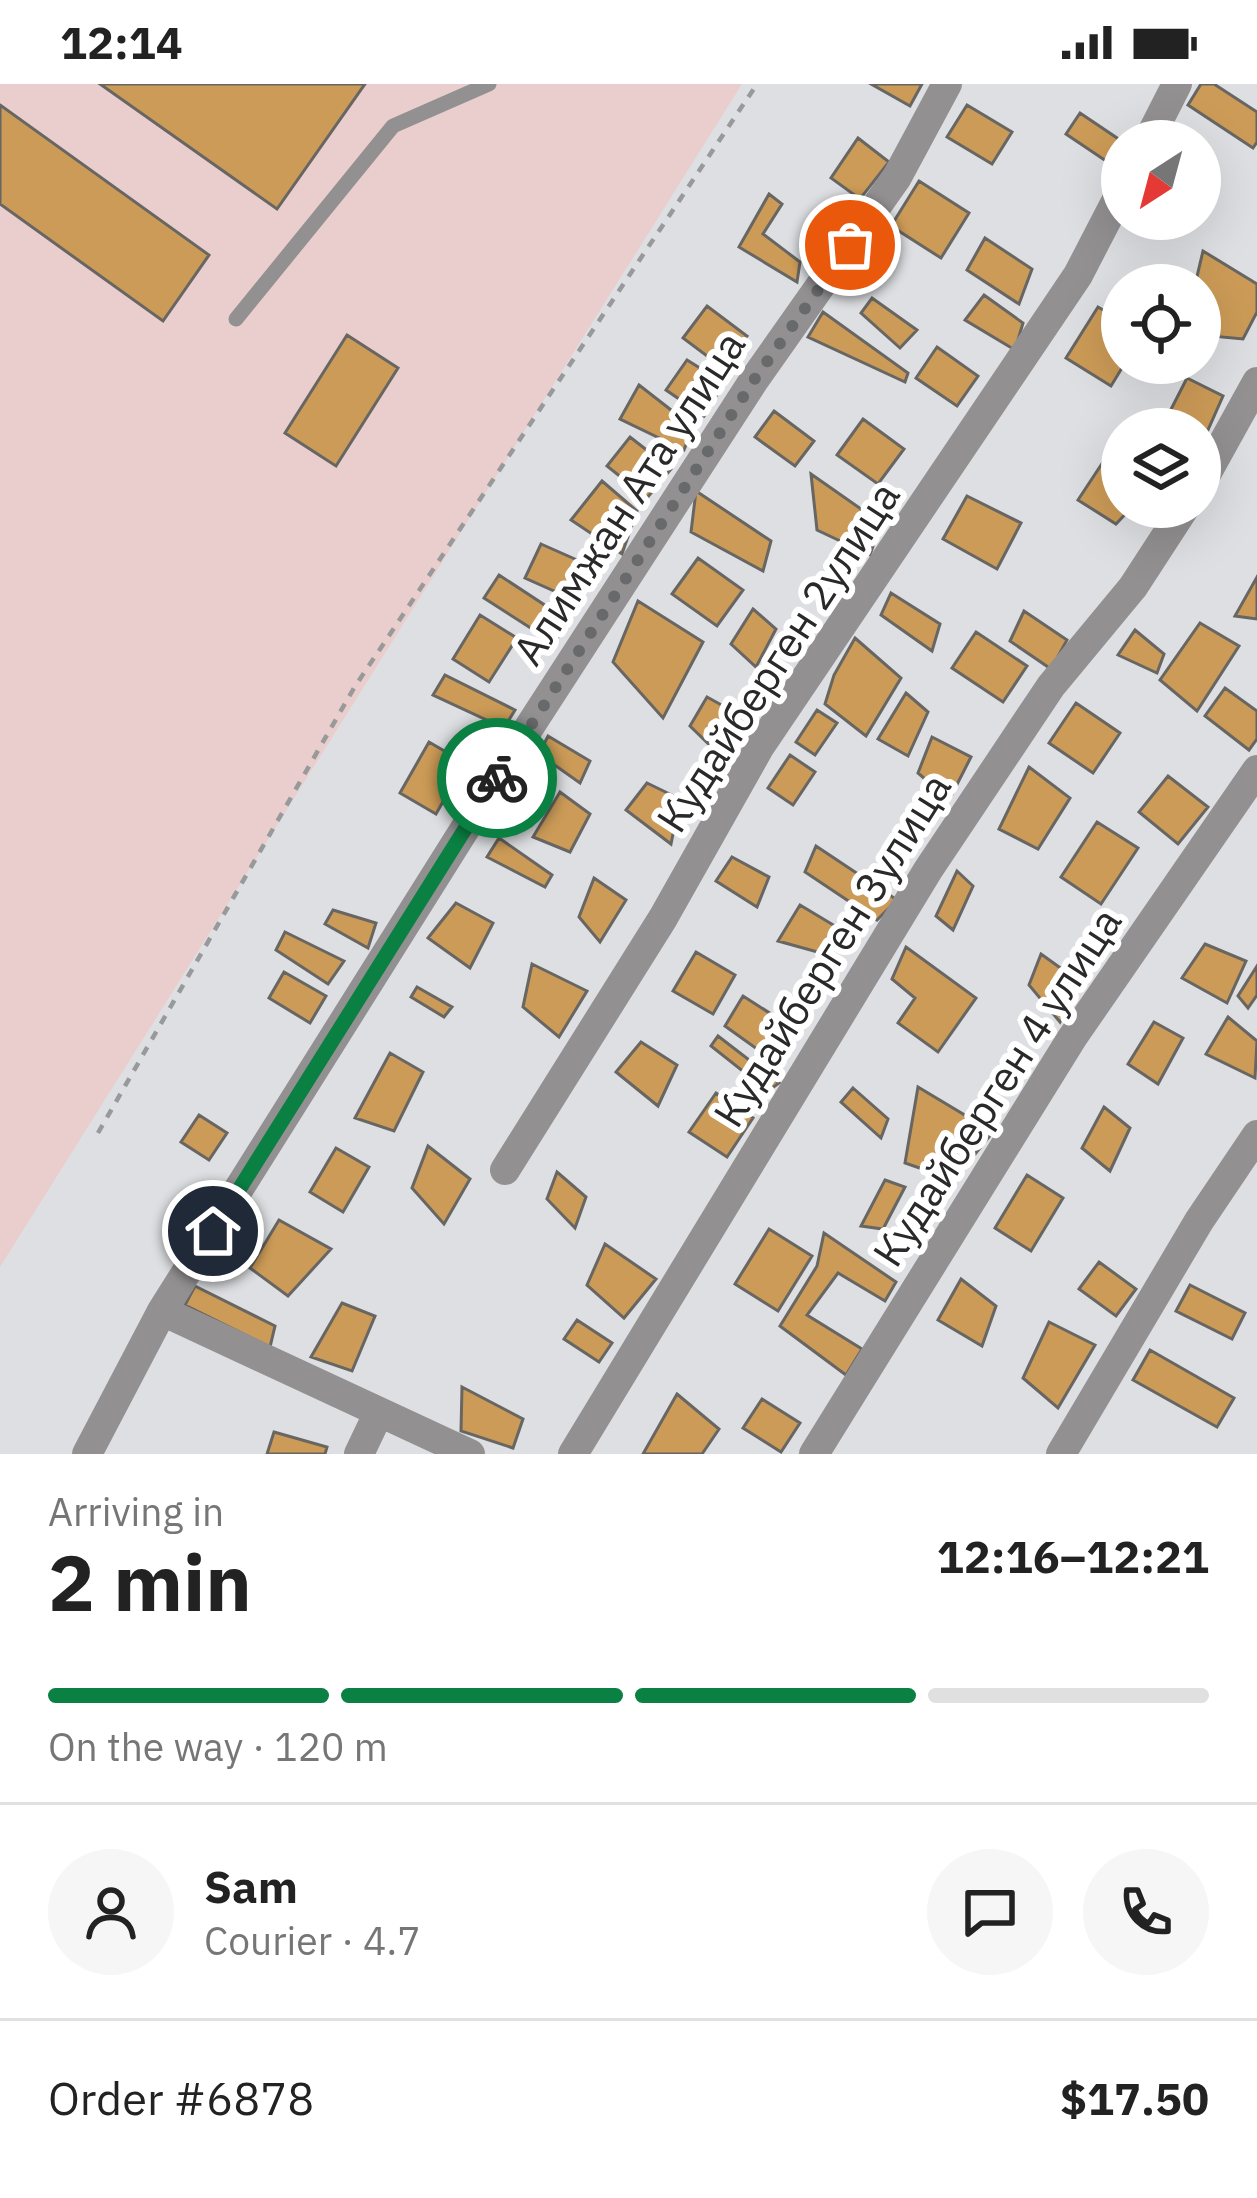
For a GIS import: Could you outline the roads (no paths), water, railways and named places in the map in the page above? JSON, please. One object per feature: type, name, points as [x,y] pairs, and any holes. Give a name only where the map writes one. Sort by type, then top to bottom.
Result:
[{"type":"street","name":"Алимжан Ата улица","points":[[87,1454],[162,1311],[604,611],[754,380],[897,177],[947,84]]},
{"type":"street","points":[[1159,120],[1177,84]]},
{"type":"street","name":"Кудайберген 2улица","points":[[505,1170],[663,918],[760,746],[1078,275],[1101,231]]},
{"type":"street","points":[[1221,446],[1257,382]]},
{"type":"street","name":"Кудайберген 3улица","points":[[573,1454],[928,870],[1051,686],[1133,587],[1172,528]]},
{"type":"street","name":"Кудайберген 4 улица","points":[[814,1454],[1072,1038],[1257,770]]},
{"type":"street","points":[[1061,1454],[1199,1221],[1257,1135]]},
{"type":"street","points":[[162,1311],[470,1454]]},
{"type":"street","points":[[359,1454],[379,1412]]},
{"type":"lane","points":[[236,319],[393,126],[489,84]]}]
